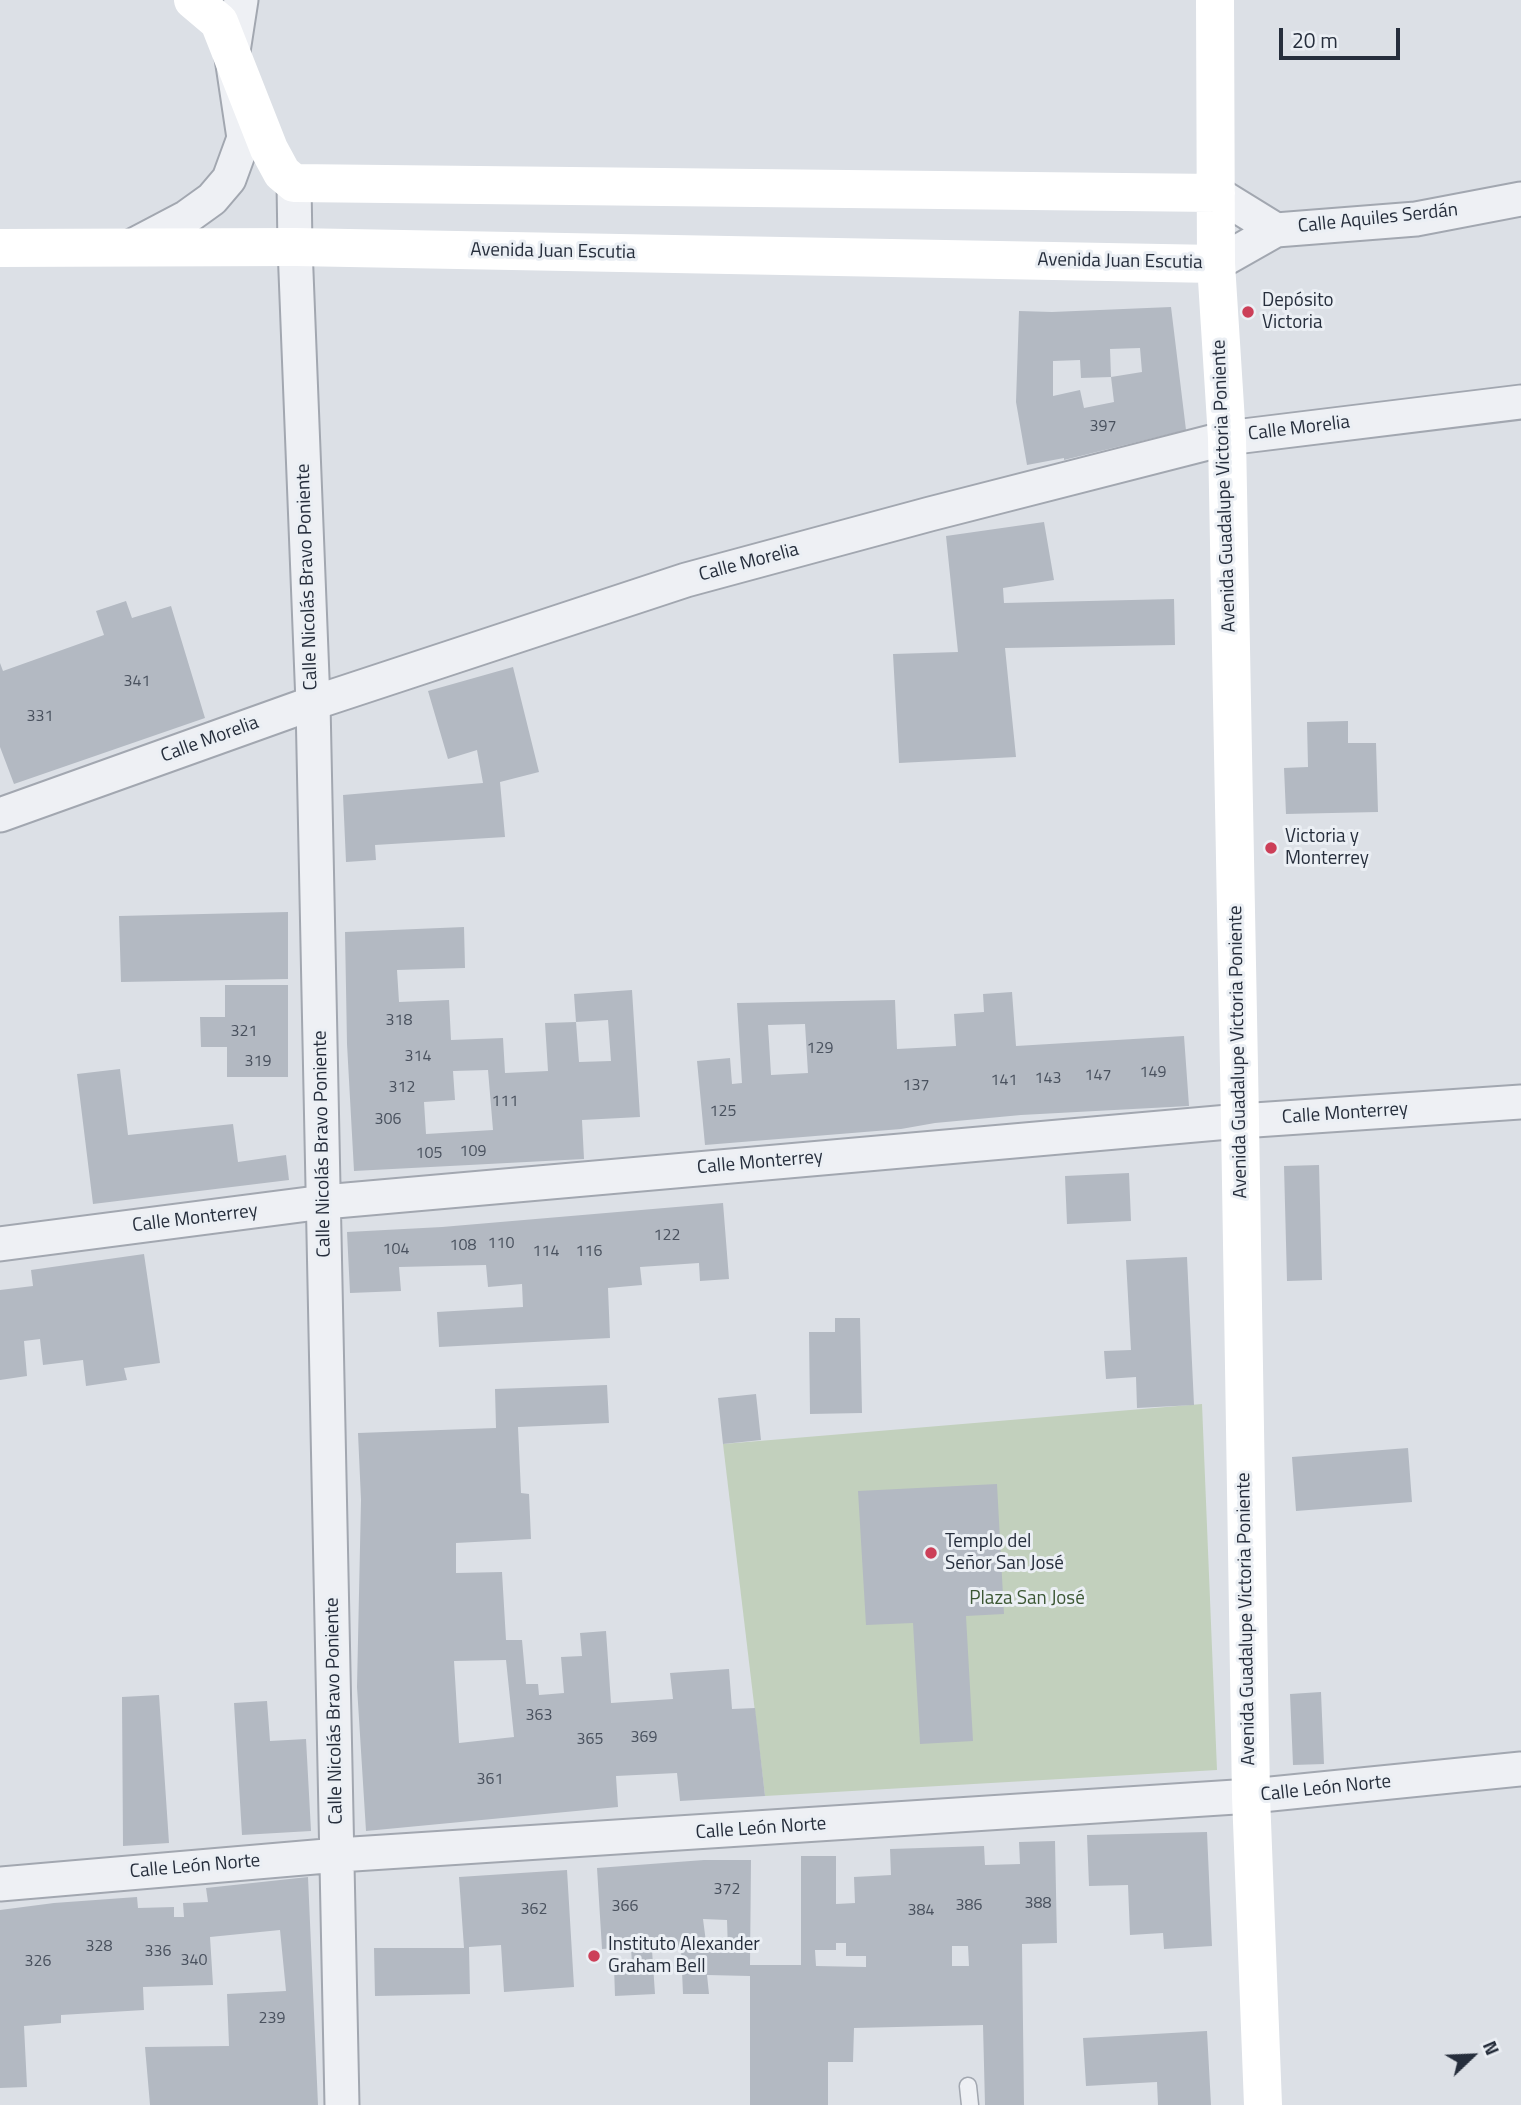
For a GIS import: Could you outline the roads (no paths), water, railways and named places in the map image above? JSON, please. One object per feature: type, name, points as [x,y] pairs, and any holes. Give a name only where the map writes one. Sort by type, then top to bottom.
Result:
[{"type":"main road","points":[[193,0],[219,22],[275,160],[282,173],[294,183],[1216,193]]},
{"type":"main road","name":"Avenida Guadalupe Victoria Poniente","points":[[1215,0],[1216,264],[1227,438],[1251,1796],[1264,2105]]},
{"type":"main road","name":"Avenida Juan Escutia","points":[[0,247],[295,247],[1216,264]]},
{"type":"street","points":[[130,247],[187,217],[212,199],[229,178],[244,138],[232,58],[241,0]]},
{"type":"street","name":"Calle Nicolás Bravo Poniente","points":[[294,183],[313,703],[342,2105]]},
{"type":"street","points":[[1216,193],[1276,230]]},
{"type":"street","name":"Calle Aquiles Serdán","points":[[1276,230],[1416,219],[1521,199]]},
{"type":"street","name":"Avenida Juan Escutia","points":[[1216,264],[1276,230]]},
{"type":"street","name":"Calle Morelia","points":[[0,815],[313,703],[686,580],[1227,438],[1521,402]]},
{"type":"street","name":"Calle Monterrey","points":[[0,1244],[324,1202],[1240,1121],[1521,1102]]},
{"type":"street","name":"Calle León Norte","points":[[0,1884],[338,1855],[1251,1796],[1521,1769]]},
{"type":"lane","points":[[968,2086],[970,2105]]},
{"type":"place","name":"Depósito Victoria","points":[[1248,312]]},
{"type":"place","name":"Victoria y Monterrey","points":[[1271,848]]},
{"type":"place","name":"Templo del Señor San José","points":[[931,1553]]},
{"type":"place","name":"Instituto Alexander Graham Bell","points":[[594,1956]]},
{"type":"park label","name":"Plaza San José","points":[[1027,1599]]}]
